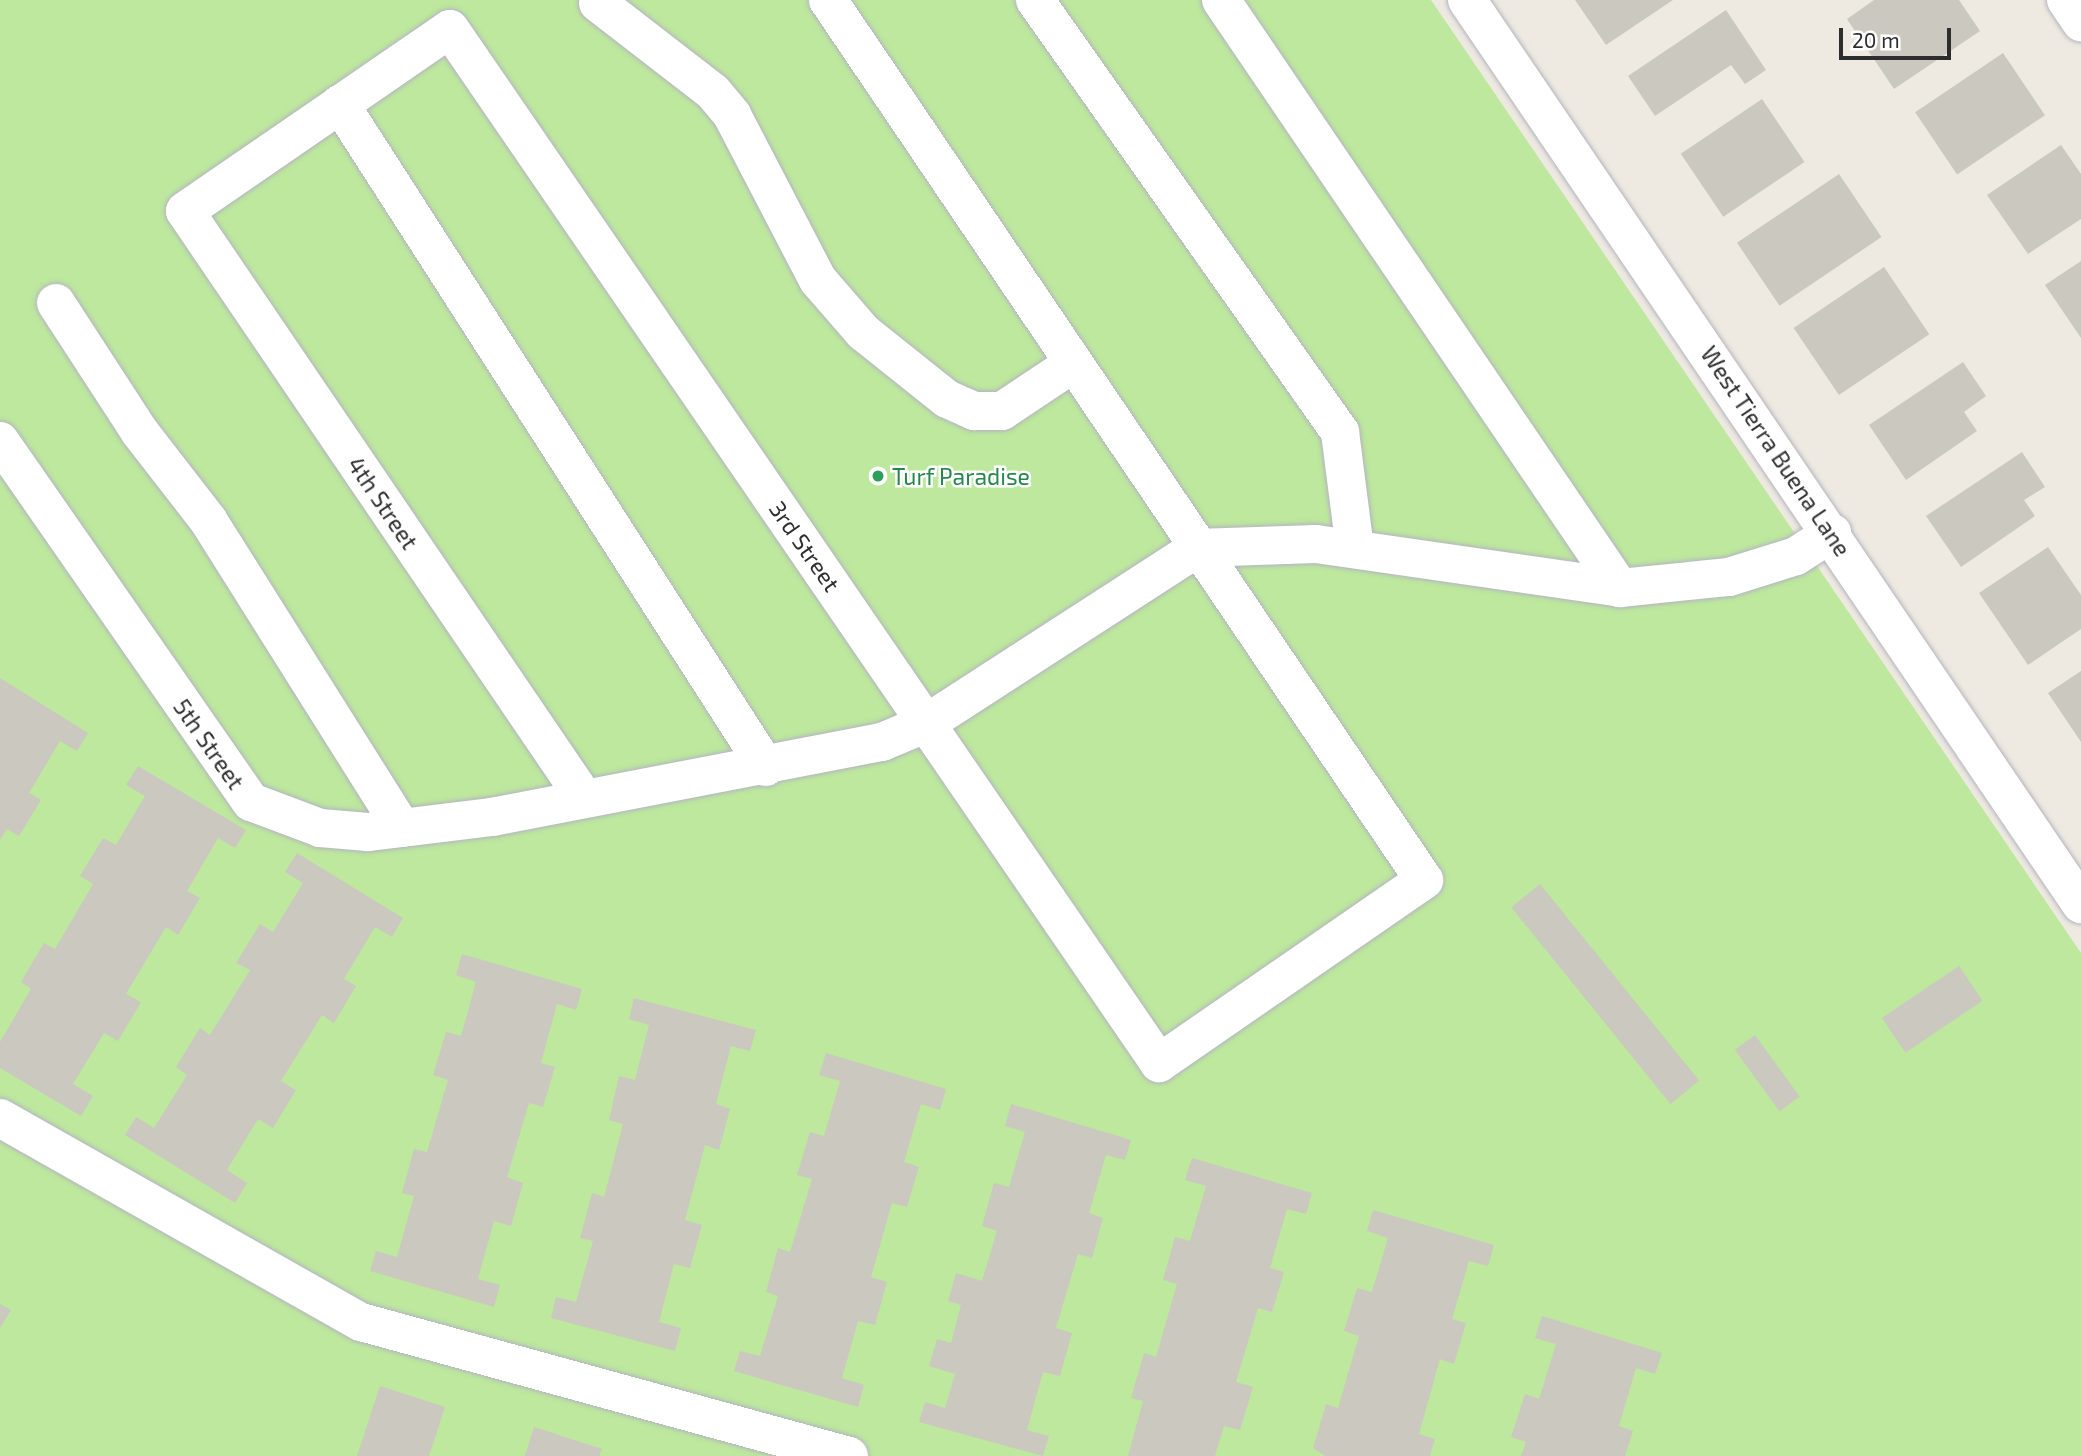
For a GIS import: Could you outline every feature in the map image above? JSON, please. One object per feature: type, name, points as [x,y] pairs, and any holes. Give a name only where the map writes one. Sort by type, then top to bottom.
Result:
[{"type":"street","points":[[828,0],[1071,365],[1197,548],[1355,549],[1620,588],[1729,577],[1796,556],[1832,533]]},
{"type":"street","points":[[1035,0],[1340,432],[1355,549]]},
{"type":"street","points":[[1221,0],[1620,588]]},
{"type":"street","name":"West Tierra Buena Lane","points":[[1467,0],[1832,533],[2081,904]]},
{"type":"street","points":[[598,3],[713,92],[732,116],[818,280],[863,332],[947,398],[974,411],[1002,411],[1071,365]]},
{"type":"street","name":"3rd Street","points":[[340,104],[450,29],[1159,1063],[1424,880],[1197,548]]},
{"type":"street","points":[[340,104],[766,767]]},
{"type":"street","name":"4th Street","points":[[340,104],[185,211],[582,795]]},
{"type":"street","points":[[56,303],[139,431],[208,520],[402,828]]},
{"type":"street","name":"5th Street","points":[[0,441],[251,802],[320,828],[402,828],[492,817],[582,795],[766,767],[882,742],[927,723],[1197,548]]},
{"type":"street","points":[[0,1118],[361,1322],[849,1456]]},
{"type":"green space","name":"Turf Paradise","points":[[0,0],[1431,0],[2081,953],[2081,1456],[0,1456]]},
{"type":"building","points":[[1575,0],[1673,0],[1606,45]]},
{"type":"building","points":[[1874,0],[1959,0],[1980,31],[1894,89],[1847,19]]},
{"type":"building","points":[[1726,10],[1766,70],[1745,84],[1731,65],[1655,116],[1628,76]]},
{"type":"building","points":[[2003,53],[2045,115],[1957,174],[1915,112]]},
{"type":"building","points":[[1762,99],[1804,162],[1723,217],[1681,154]]},
{"type":"building","points":[[2061,145],[2081,174],[2081,219],[2028,254],[1987,195]]},
{"type":"building","points":[[1839,174],[1881,237],[1780,306],[1737,243]]},
{"type":"building","points":[[2081,261],[2081,338],[2045,285]]},
{"type":"building","points":[[1884,267],[1929,334],[1839,395],[1794,328]]},
{"type":"building","points":[[1963,362],[1986,396],[1964,412],[1977,431],[1906,480],[1869,425]]},
{"type":"building","points":[[2022,452],[2045,487],[2024,500],[2035,516],[1961,567],[1926,516]]},
{"type":"building","points":[[2048,547],[2081,595],[2081,629],[2028,665],[1979,593]]},
{"type":"building","points":[[2081,671],[2081,742],[2048,693]]},
{"type":"building","points":[[0,678],[88,733],[77,751],[60,741],[29,793],[41,800],[19,836],[7,829],[0,840]]},
{"type":"building","points":[[138,766],[246,830],[235,848],[218,838],[187,891],[200,898],[178,935],[166,927],[126,994],[141,1002],[118,1041],[104,1033],[73,1084],[93,1096],[81,1116],[0,1068],[0,1042],[31,989],[21,982],[44,943],[55,949],[93,884],[80,876],[103,838],[116,845],[145,796],[126,785]]},
{"type":"building","points":[[297,853],[403,918],[392,937],[375,927],[344,979],[356,986],[334,1023],[322,1015],[281,1081],[296,1090],[273,1128],[258,1119],[227,1170],[247,1183],[235,1203],[125,1135],[136,1117],[154,1128],[187,1075],[176,1067],[200,1028],[210,1035],[250,970],[236,963],[260,924],[273,932],[303,883],[285,872]]},
{"type":"building","points":[[1540,884],[1699,1081],[1670,1104],[1511,907]]},
{"type":"building","points":[[462,954],[582,989],[576,1010],[557,1004],[541,1063],[555,1067],[543,1107],[529,1103],[507,1177],[523,1183],[511,1226],[494,1221],[478,1279],[500,1285],[494,1307],[370,1271],[376,1251],[397,1257],[414,1196],[402,1193],[414,1149],[427,1152],[448,1080],[433,1075],[446,1032],[461,1036],[476,982],[456,975]]},
{"type":"building","points":[[1959,966],[1982,1001],[1905,1053],[1882,1018]]},
{"type":"building","points":[[634,998],[756,1030],[750,1051],[731,1046],[716,1104],[730,1109],[719,1150],[705,1145],[685,1220],[702,1225],[690,1268],[674,1264],[659,1322],[681,1328],[675,1351],[551,1318],[556,1297],[576,1302],[593,1241],[580,1238],[592,1193],[604,1197],[623,1124],[609,1120],[619,1076],[635,1080],[649,1025],[629,1019]]},
{"type":"building","points":[[1755,1035],[1800,1096],[1779,1111],[1735,1050]]},
{"type":"building","points":[[826,1053],[946,1089],[940,1110],[921,1104],[904,1162],[919,1167],[907,1207],[892,1203],[871,1277],[887,1282],[875,1325],[858,1321],[842,1378],[864,1385],[858,1407],[734,1371],[740,1351],[760,1356],[778,1296],[766,1292],[778,1248],[790,1252],[812,1179],[797,1175],[810,1132],[824,1136],[840,1081],[819,1075]]},
{"type":"building","points":[[1011,1104],[1131,1140],[1125,1160],[1106,1155],[1089,1213],[1103,1218],[1092,1258],[1078,1254],[1056,1328],[1072,1333],[1060,1376],[1043,1372],[1027,1430],[1049,1436],[1043,1456],[919,1422],[925,1402],[945,1408],[955,1374],[929,1366],[937,1339],[951,1343],[961,1305],[948,1301],[956,1273],[982,1281],[997,1231],[982,1226],[994,1183],[1009,1187],[1025,1132],[1005,1126]]},
{"type":"building","points":[[1192,1158],[1312,1193],[1306,1214],[1287,1209],[1270,1268],[1284,1272],[1272,1312],[1258,1308],[1236,1382],[1253,1387],[1240,1430],[1224,1426],[1215,1456],[1128,1456],[1143,1401],[1131,1398],[1144,1353],[1156,1357],[1177,1284],[1163,1280],[1175,1237],[1190,1241],[1206,1186],[1185,1180]]},
{"type":"building","points":[[1373,1210],[1494,1245],[1488,1266],[1469,1261],[1452,1319],[1466,1323],[1454,1364],[1440,1359],[1419,1434],[1435,1439],[1430,1456],[1325,1456],[1313,1448],[1326,1404],[1338,1408],[1359,1336],[1344,1331],[1357,1288],[1372,1292],[1388,1238],[1367,1231]]},
{"type":"building","points":[[0,1304],[11,1310],[0,1328]]},
{"type":"building","points":[[1542,1316],[1662,1353],[1655,1374],[1636,1368],[1619,1426],[1633,1431],[1625,1456],[1521,1456],[1526,1442],[1511,1437],[1525,1394],[1539,1399],[1556,1344],[1535,1338]]},
{"type":"building","points":[[380,1386],[445,1407],[429,1456],[357,1456]]},
{"type":"building","points":[[534,1427],[602,1449],[599,1456],[525,1456]]},
{"type":"place","name":"Turf Paradise","points":[[878,476]]}]
